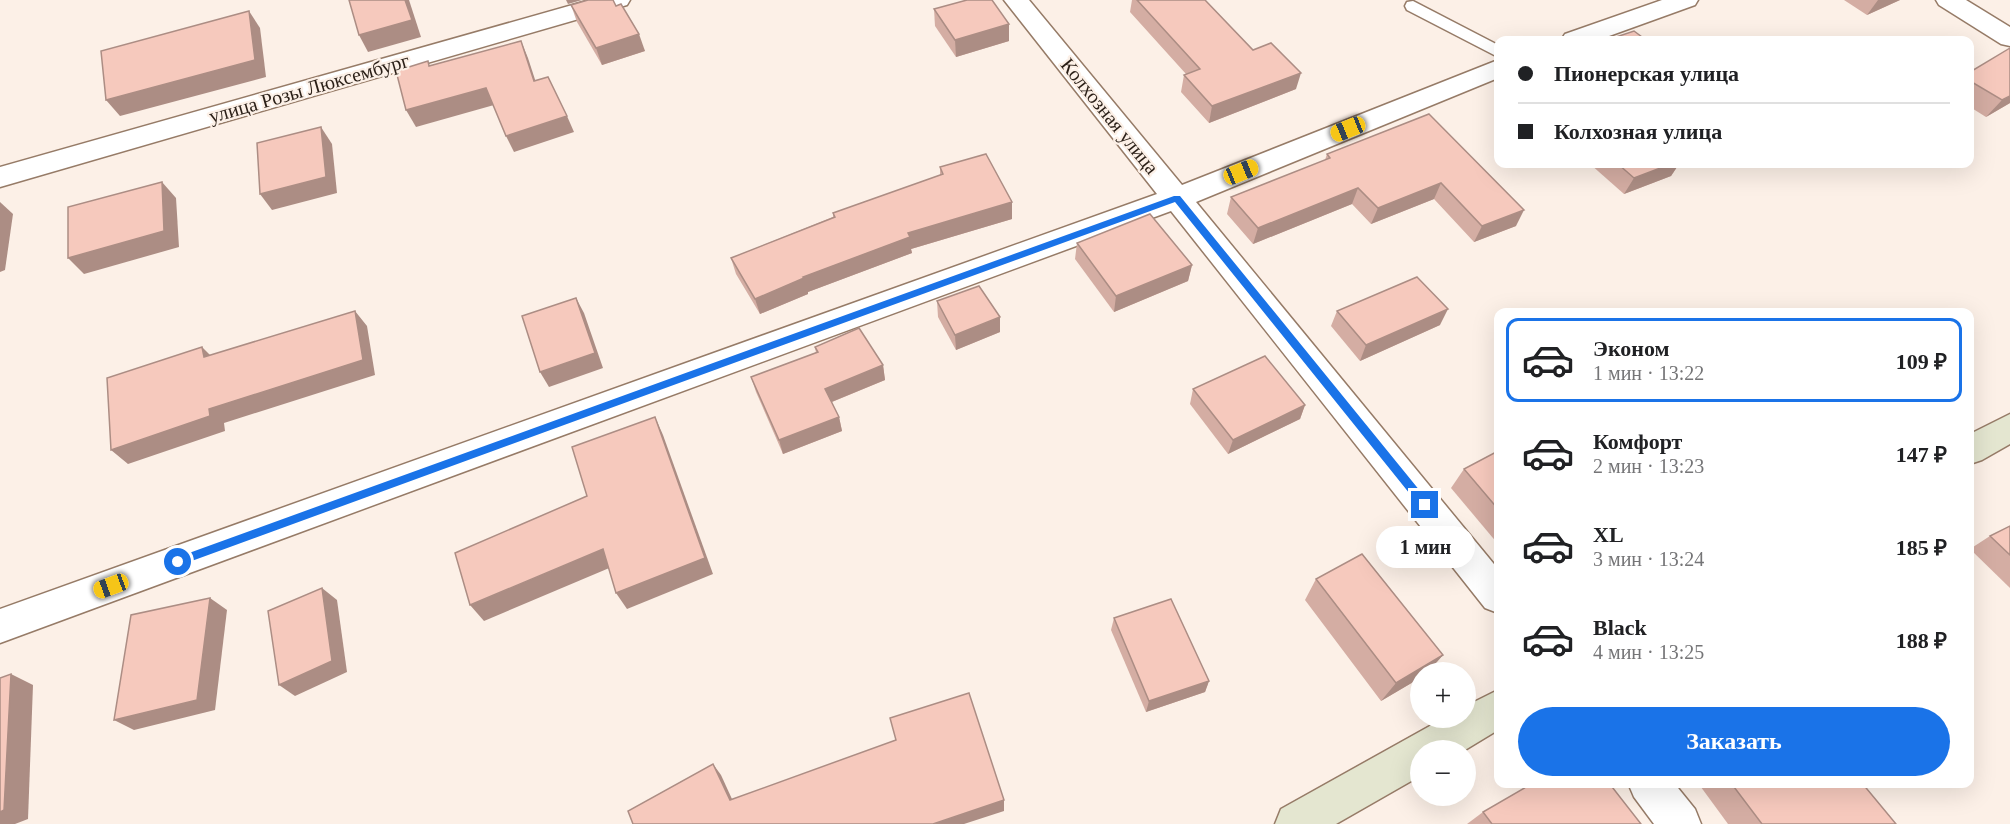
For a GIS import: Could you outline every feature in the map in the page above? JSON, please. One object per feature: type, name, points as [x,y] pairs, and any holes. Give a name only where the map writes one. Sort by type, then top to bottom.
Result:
[{"type":"street","name":"улица Розы Люксембург","points":[[0,177],[618,0]]},
{"type":"street","name":"Колхозная улица","points":[[1016,0],[1494,591]]},
{"type":"street","points":[[1585,36],[1686,0]]},
{"type":"street","points":[[1948,0],[2010,38]]},
{"type":"street","points":[[0,626],[1177,198],[1494,70]]},
{"type":"street","points":[[1974,448],[2010,428]]},
{"type":"street","points":[[1445,740],[1494,712]]},
{"type":"street","points":[[1296,824],[1410,760]]},
{"type":"street","points":[[1652,788],[1680,824]]},
{"type":"lane","points":[[1413,6],[1494,50]]},
{"type":"building","points":[[349,0],[405,0],[412,20],[359,35]]},
{"type":"building","points":[[588,0],[613,0],[616,6],[621,4],[639,34],[596,48],[571,5]]},
{"type":"building","points":[[967,0],[992,0],[1009,24],[955,40],[934,9]]},
{"type":"building","points":[[1137,0],[1205,0],[1253,50],[1271,43],[1301,73],[1212,106],[1184,75],[1200,69]]},
{"type":"building","points":[[249,11],[255,60],[106,100],[101,51]]},
{"type":"building","points":[[1634,31],[1641,36],[1619,36]]},
{"type":"building","points":[[521,41],[534,81],[548,77],[567,116],[506,136],[486,88],[406,110],[396,71],[428,61],[429,66]]},
{"type":"building","points":[[2010,48],[2010,96],[2002,100],[1974,83],[1974,70]]},
{"type":"building","points":[[1429,114],[1524,210],[1482,226],[1441,183],[1378,208],[1358,188],[1258,228],[1231,197],[1330,158],[1327,154]]},
{"type":"building","points":[[321,127],[326,177],[260,194],[257,143]]},
{"type":"building","points":[[986,154],[1012,202],[908,233],[910,237],[803,277],[755,299],[731,258],[835,217],[833,213],[943,174],[940,167]]},
{"type":"building","points":[[1623,168],[1660,168],[1634,178]]},
{"type":"building","points":[[162,182],[164,231],[68,258],[68,207]]},
{"type":"building","points":[[1150,214],[1192,265],[1116,296],[1077,243]]},
{"type":"building","points":[[1417,277],[1448,309],[1366,345],[1337,311]]},
{"type":"building","points":[[979,286],[1000,317],[955,335],[937,301]]},
{"type":"building","points":[[576,298],[595,353],[540,372],[522,316]]},
{"type":"building","points":[[355,311],[363,360],[209,409],[210,416],[111,450],[107,378],[202,347],[204,357]]},
{"type":"building","points":[[859,328],[883,365],[825,389],[839,417],[779,440],[751,377],[818,352],[815,347]]},
{"type":"building","points":[[1265,356],[1305,405],[1233,440],[1193,389]]},
{"type":"building","points":[[655,417],[705,558],[616,593],[603,549],[470,605],[455,553],[587,496],[572,447]]},
{"type":"building","points":[[1494,453],[1494,504],[1464,469]]},
{"type":"building","points":[[2010,526],[2010,555],[1990,536]]},
{"type":"building","points":[[1362,554],[1443,655],[1431,662],[1410,662],[1410,675],[1396,683],[1316,579]]},
{"type":"building","points":[[322,588],[332,661],[279,685],[268,611]]},
{"type":"building","points":[[210,598],[197,700],[114,720],[131,615]]},
{"type":"building","points":[[1171,599],[1209,681],[1149,701],[1114,618]]},
{"type":"building","points":[[11,674],[4,810],[0,812],[0,678]]},
{"type":"building","points":[[969,693],[1004,800],[933,824],[633,824],[628,811],[713,764],[730,800],[896,740],[890,718]]},
{"type":"building","points":[[1524,788],[1613,788],[1641,824],[1492,824],[1483,812]]},
{"type":"building","points":[[1735,788],[1866,788],[1896,824],[1762,824]]},
{"type":"route","points":[[178,562],[1177,198],[1425,505]]}]
